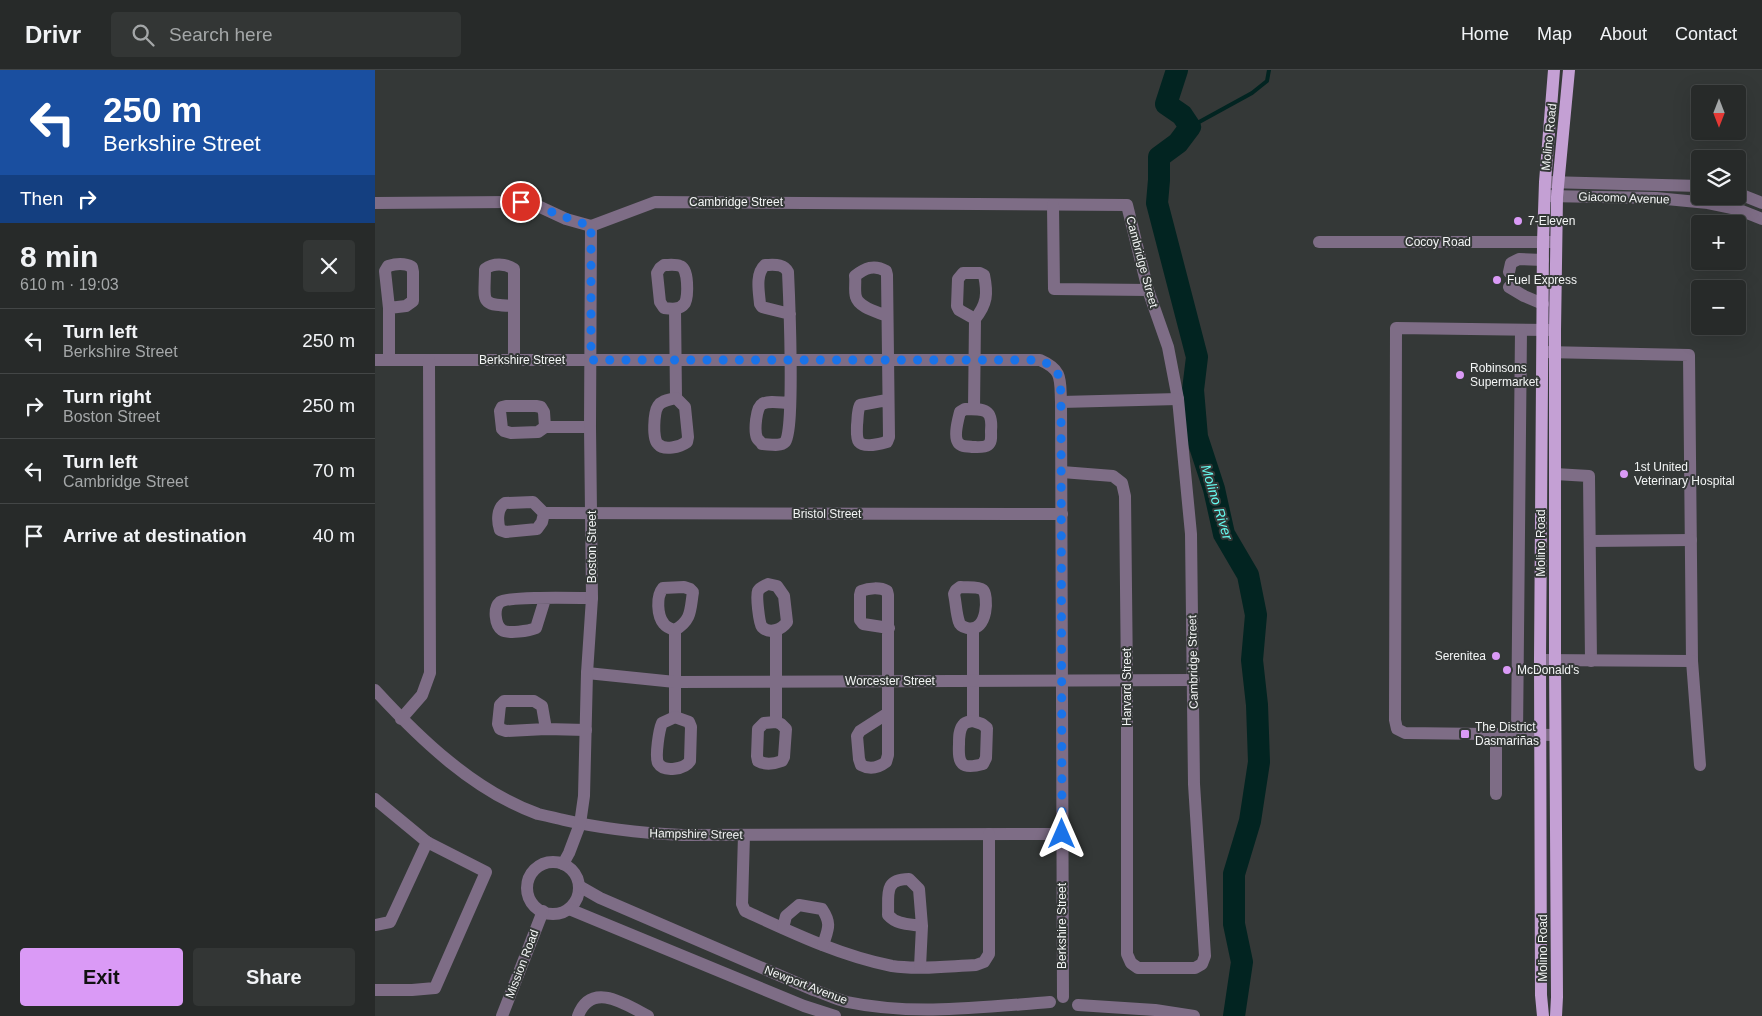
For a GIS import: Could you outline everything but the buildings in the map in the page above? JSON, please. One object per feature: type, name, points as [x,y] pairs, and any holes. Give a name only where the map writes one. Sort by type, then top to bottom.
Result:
[{"type":"main road","name":"Molino Road","points":[[1549,330],[1543,304],[1543,242],[1544,196],[1554,70]]},
{"type":"main road","name":"Molino Road","points":[[1543,1016],[1541,995],[1540,660],[1549,330],[1556,242],[1558,182],[1569,70]]},
{"type":"main road","name":"Molino Road","points":[[1549,352],[1555,474],[1556,1016]]},
{"type":"main road","points":[[1538,1016],[1541,995]]},
{"type":"street","name":"Giacomo Avenue","points":[[1545,182],[1691,186]]},
{"type":"street","name":"Giacomo Avenue","points":[[1544,196],[1656,198],[1708,203],[1737,209],[1762,219]]},
{"type":"street","points":[[1746,197],[1762,203]]},
{"type":"street","points":[[375,203],[521,202],[591,226]]},
{"type":"street","name":"Cambridge Street","points":[[591,226],[655,202],[1127,205],[1148,290],[1168,347],[1178,399],[1191,534],[1194,784],[1205,956],[1202,964],[1195,968],[1138,968],[1131,963],[1127,954]]},
{"type":"street","points":[[1053,204],[1054,289],[1148,290]]},
{"type":"street","name":"Boston Street","points":[[563,864],[580,824],[584,796],[587,673],[592,598],[590,427],[591,226]]},
{"type":"street","name":"Cocoy Road","points":[[1319,242],[1556,242]]},
{"type":"street","points":[[1509,272],[1511,263],[1519,259],[1543,260]]},
{"type":"street","points":[[1509,287],[1543,304]]},
{"type":"street","points":[[514,306],[514,360]]},
{"type":"street","points":[[389,308],[389,360]]},
{"type":"street","points":[[675,309],[676,398]]},
{"type":"street","points":[[789,314],[790,404]]},
{"type":"street","points":[[887,316],[887,400]]},
{"type":"street","points":[[974,409],[975,319]]},
{"type":"street","points":[[1549,330],[1396,328],[1395,724],[1397,729],[1405,733],[1555,735]]},
{"type":"street","points":[[1517,734],[1521,330]]},
{"type":"street","points":[[1549,352],[1689,355],[1692,661],[1700,765]]},
{"type":"street","name":"Berkshire Street","points":[[375,360],[1040,360],[1053,365],[1060,377],[1061,402],[1063,997]]},
{"type":"street","points":[[401,719],[421,695],[430,673],[429,360]]},
{"type":"street","points":[[1061,402],[1178,399]]},
{"type":"street","points":[[545,427],[590,427]]},
{"type":"street","name":"Harvard Street","points":[[1062,472],[1113,476],[1121,483],[1125,496],[1127,954]]},
{"type":"street","points":[[1555,474],[1589,476],[1591,661]]},
{"type":"street","name":"Bristol Street","points":[[543,513],[1062,514]]},
{"type":"street","points":[[1590,541],[1691,540]]},
{"type":"street","points":[[545,599],[592,598]]},
{"type":"street","points":[[888,713],[889,628]]},
{"type":"street","points":[[973,629],[973,721]]},
{"type":"street","points":[[675,630],[675,717]]},
{"type":"street","points":[[775,722],[776,631]]},
{"type":"street","points":[[1540,660],[1692,661]]},
{"type":"street","name":"Worcester Street","points":[[587,673],[675,682],[1194,680]]},
{"type":"street","name":"Hampshire Street","points":[[375,690],[401,719],[456,766],[493,792],[539,814],[580,824],[627,832],[682,835],[1062,834]]},
{"type":"street","points":[[545,728],[586,730]]},
{"type":"street","points":[[1496,734],[1496,794]]},
{"type":"street","points":[[375,799],[427,842],[486,872],[435,988],[375,990]]},
{"type":"street","points":[[744,835],[742,904],[745,911],[850,956],[894,966],[920,967],[977,966],[984,962],[989,954],[989,834]]},
{"type":"street","points":[[375,925],[390,922],[427,842]]},
{"type":"street","points":[[554,862],[563,864],[574,872],[579,886],[577,898],[569,908],[556,913],[543,911],[535,906],[527,891],[531,874],[537,867],[545,863],[554,862]]},
{"type":"street","name":"Newport Avenue","points":[[579,886],[609,902],[845,1002],[910,1010],[963,1009],[1050,1002],[1063,997]]},
{"type":"street","points":[[783,928],[786,916],[799,905],[822,909],[827,916],[829,925],[823,945]]},
{"type":"street","name":"Newport Avenue","points":[[569,908],[804,1006],[835,1016]]},
{"type":"street","name":"Mission Road","points":[[502,1016],[543,911]]},
{"type":"street","points":[[920,967],[922,926]]},
{"type":"street","points":[[578,1016],[580,1010],[590,1001],[598,997],[608,996],[649,1016]]},
{"type":"street","points":[[1063,997],[1074,1001],[1080,1011],[1155,1010],[1194,1016]]},
{"type":"street","points":[[1044,1016],[1046,1007],[1050,1002]]},
{"type":"waterway","name":"Molino River","points":[[1177,70],[1166,104],[1182,115],[1190,127],[1178,143],[1159,157],[1157,203],[1197,357],[1193,390],[1197,437],[1214,489],[1224,534],[1248,575],[1256,615],[1252,660],[1257,705],[1259,762],[1250,821],[1234,874],[1234,924],[1242,962],[1234,1016]]},
{"type":"waterway","points":[[1190,127],[1252,93],[1267,81],[1269,70]]},
{"type":"place","name":"7-Eleven","points":[[1518,221]]},
{"type":"place","name":"Fuel Express","points":[[1497,280]]},
{"type":"place","name":"Robinsons Supermarket","points":[[1460,375]]},
{"type":"place","name":"1st United Veterinary Hospital","points":[[1624,474]]},
{"type":"place","name":"Serenitea","points":[[1496,656]]},
{"type":"place","name":"McDonald's","points":[[1507,670]]},
{"type":"place","name":"The District Dasmariñas","points":[[1465,734]]},
{"type":"route","points":[[521,202],[591,226],[591,360],[1040,360],[1053,365],[1060,377],[1061,402],[1062,834]]}]
